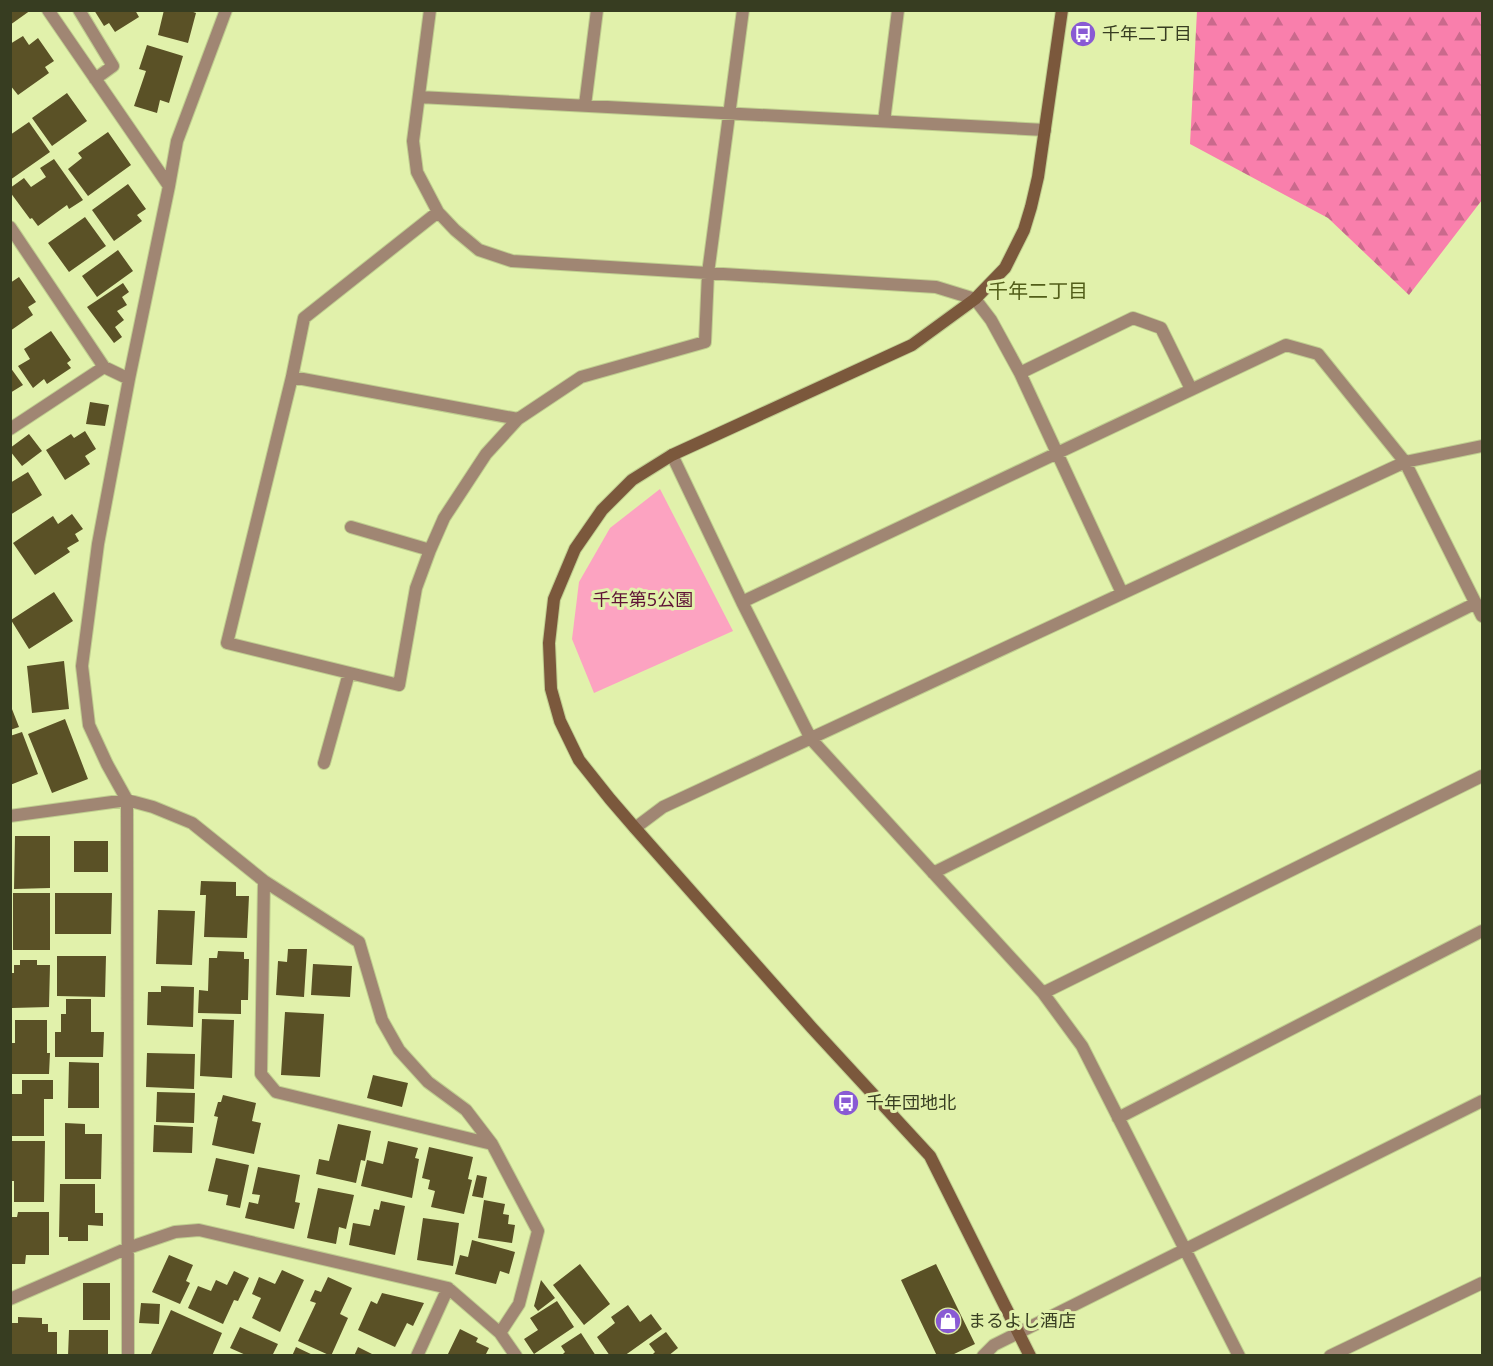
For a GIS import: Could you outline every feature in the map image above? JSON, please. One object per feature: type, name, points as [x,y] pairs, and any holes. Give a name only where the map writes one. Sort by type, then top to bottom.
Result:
[{"type":"street","points":[[48,10],[169,186]]},
{"type":"street","points":[[79,10],[113,66],[95,79]]},
{"type":"street","points":[[128,1356],[127,800],[89,725],[82,666],[98,544],[177,141],[226,10]]},
{"type":"street","points":[[430,10],[413,141],[417,172],[438,212],[455,230],[479,250],[512,261],[936,287],[975,299],[991,320],[1020,373],[1122,593]]},
{"type":"street","points":[[585,105],[597,10]]},
{"type":"street","points":[[438,212],[304,318],[227,643],[399,685],[416,588],[430,550],[444,518],[486,454],[518,419],[581,377],[705,342],[708,273],[743,10]]},
{"type":"street","points":[[884,121],[898,10]]},
{"type":"street","points":[[1030,1356],[930,1156],[812,1028],[635,828],[579,760],[560,721],[550,689],[549,643],[554,599],[575,549],[602,510],[632,480],[672,455],[912,345],[975,299],[1005,268],[1024,230],[1038,177],[1062,10]]},
{"type":"street","points":[[419,97],[1045,130]]},
{"type":"street","points":[[10,227],[104,368],[129,379]]},
{"type":"street","points":[[1020,373],[1133,318],[1161,328],[1191,389]]},
{"type":"street","points":[[742,602],[1286,345],[1318,354],[1405,462],[1482,616]]},
{"type":"street","points":[[10,429],[104,368]]},
{"type":"street","points":[[291,377],[518,419]]},
{"type":"street","points":[[635,828],[663,807],[1405,462],[1482,446]]},
{"type":"street","points":[[672,455],[810,739],[1043,993],[1082,1046],[1239,1356]]},
{"type":"street","points":[[351,527],[430,550]]},
{"type":"street","points":[[933,873],[1476,603]]},
{"type":"street","points":[[324,763],[349,673]]},
{"type":"street","points":[[1043,993],[1482,776]]},
{"type":"street","points":[[10,816],[127,800],[153,807],[192,823],[264,881],[359,942],[382,1020],[399,1050],[428,1082],[466,1110],[492,1144],[538,1231],[519,1304],[500,1333]]},
{"type":"street","points":[[264,881],[261,1074],[276,1092],[492,1144]]},
{"type":"street","points":[[1118,1118],[1482,931]]},
{"type":"street","points":[[983,1356],[994,1345],[1482,1101]]},
{"type":"street","points":[[10,1299],[128,1248],[175,1232],[199,1230],[448,1288],[500,1333],[516,1356]]},
{"type":"street","points":[[1330,1356],[1482,1283]]},
{"type":"street","points":[[417,1356],[448,1288]]},
{"type":"green space","points":[[1197,11],[1482,11],[1482,200],[1409,295],[1328,218],[1190,144]]},
{"type":"green space","name":"千年第5公園","points":[[660,489],[733,631],[594,693],[572,639],[579,582],[610,528]]},
{"type":"building","points":[[10,10],[31,10],[10,25]]},
{"type":"building","points":[[94,10],[135,10],[139,17],[115,32],[109,23],[104,26]]},
{"type":"building","points":[[164,10],[188,10],[196,13],[188,43],[158,35]]},
{"type":"building","points":[[23,36],[29,45],[38,38],[54,61],[45,67],[49,73],[18,95],[10,85],[10,44]]},
{"type":"building","points":[[147,45],[183,56],[169,103],[160,100],[157,113],[134,106],[146,71],[139,69]]},
{"type":"building","points":[[67,93],[87,121],[52,146],[32,118]]},
{"type":"building","points":[[29,122],[50,152],[10,180],[10,135]]},
{"type":"building","points":[[108,132],[131,165],[88,196],[68,169],[82,158],[78,153]]},
{"type":"building","points":[[54,159],[83,200],[69,209],[67,205],[38,226],[10,192],[10,188],[24,178],[31,187],[46,177],[40,168]]},
{"type":"building","points":[[128,184],[146,209],[137,215],[142,221],[114,241],[92,210]]},
{"type":"building","points":[[85,217],[106,246],[69,272],[48,243]]},
{"type":"building","points":[[118,250],[133,271],[97,297],[82,276]]},
{"type":"building","points":[[19,277],[36,302],[28,307],[33,315],[10,331],[10,283]]},
{"type":"building","points":[[123,283],[129,292],[122,297],[127,305],[117,311],[124,320],[115,327],[122,337],[114,343],[87,307]]},
{"type":"building","points":[[51,331],[71,360],[67,363],[71,368],[47,384],[44,379],[33,388],[18,366],[30,359],[24,349]]},
{"type":"building","points":[[10,367],[23,385],[10,393]]},
{"type":"building","points":[[90,402],[109,405],[105,426],[86,424]]},
{"type":"building","points":[[85,431],[96,449],[85,456],[90,464],[65,480],[46,450],[71,434],[74,438]]},
{"type":"building","points":[[29,434],[42,451],[22,466],[10,448]]},
{"type":"building","points":[[28,472],[42,495],[10,515],[10,483]]},
{"type":"building","points":[[72,514],[83,529],[75,534],[79,541],[67,548],[70,552],[35,575],[13,543],[53,516],[58,524]]},
{"type":"building","points":[[54,592],[73,621],[29,649],[11,620]]},
{"type":"building","points":[[64,661],[69,709],[32,713],[27,666]]},
{"type":"building","points":[[10,704],[19,727],[10,730]]},
{"type":"building","points":[[65,719],[88,779],[52,793],[28,734]]},
{"type":"building","points":[[22,732],[38,774],[10,785],[10,736]]},
{"type":"building","points":[[15,836],[50,836],[50,888],[14,889]]},
{"type":"building","points":[[74,841],[108,841],[108,872],[74,872]]},
{"type":"building","points":[[201,881],[236,882],[236,896],[249,896],[247,938],[204,937],[206,895],[200,895]]},
{"type":"building","points":[[13,893],[50,893],[50,950],[13,950]]},
{"type":"building","points":[[55,893],[112,893],[111,934],[55,934]]},
{"type":"building","points":[[158,910],[195,911],[192,965],[156,964]]},
{"type":"building","points":[[288,949],[307,949],[304,997],[276,995],[278,961],[287,962]]},
{"type":"building","points":[[218,951],[244,952],[244,959],[249,959],[248,1000],[241,1000],[241,1014],[198,1013],[199,990],[208,991],[209,958],[217,958]]},
{"type":"building","points":[[57,956],[106,956],[105,997],[57,996]]},
{"type":"building","points":[[20,960],[37,960],[37,965],[50,965],[49,1007],[12,1008],[12,973],[14,973],[14,965],[20,965]]},
{"type":"building","points":[[313,964],[352,966],[350,997],[311,995]]},
{"type":"building","points":[[161,986],[194,987],[193,1027],[147,1025],[148,992],[161,992]]},
{"type":"building","points":[[66,999],[91,999],[91,1032],[104,1032],[103,1057],[55,1057],[55,1032],[61,1032],[61,1014],[66,1014]]},
{"type":"building","points":[[285,1012],[324,1014],[320,1077],[281,1075]]},
{"type":"building","points":[[202,1019],[234,1020],[232,1078],[200,1076]]},
{"type":"building","points":[[15,1020],[47,1020],[49,1074],[10,1074],[10,1043],[15,1043]]},
{"type":"building","points":[[147,1053],[195,1054],[194,1089],[146,1087]]},
{"type":"building","points":[[69,1062],[99,1063],[99,1108],[68,1108]]},
{"type":"building","points":[[373,1075],[408,1083],[402,1107],[367,1098]]},
{"type":"building","points":[[22,1080],[53,1080],[53,1099],[44,1099],[44,1136],[10,1136],[10,1094],[22,1094]]},
{"type":"building","points":[[157,1092],[195,1093],[194,1123],[156,1122]]},
{"type":"building","points":[[223,1095],[256,1103],[252,1121],[261,1123],[254,1154],[212,1145],[218,1117],[214,1116],[218,1102],[221,1102]]},
{"type":"building","points":[[65,1123],[85,1124],[85,1134],[102,1134],[101,1179],[65,1179]]},
{"type":"building","points":[[338,1124],[371,1131],[365,1161],[361,1160],[356,1183],[316,1174],[319,1159],[329,1161]]},
{"type":"building","points":[[154,1125],[193,1127],[192,1153],[153,1152]]},
{"type":"building","points":[[10,1141],[45,1141],[44,1202],[14,1202],[14,1181],[10,1181]]},
{"type":"building","points":[[388,1141],[418,1148],[415,1158],[419,1159],[412,1198],[361,1186],[367,1160],[383,1164]]},
{"type":"building","points":[[429,1147],[473,1157],[468,1179],[472,1180],[464,1214],[431,1207],[435,1191],[428,1189],[430,1180],[422,1178]]},
{"type":"building","points":[[216,1158],[249,1165],[240,1208],[226,1205],[228,1195],[208,1191]]},
{"type":"building","points":[[258,1167],[300,1175],[295,1202],[300,1203],[294,1229],[245,1218],[249,1202],[258,1204],[260,1195],[252,1194]]},
{"type":"building","points":[[477,1175],[487,1177],[483,1198],[472,1196]]},
{"type":"building","points":[[60,1184],[95,1184],[95,1213],[103,1213],[103,1226],[88,1225],[88,1241],[68,1241],[68,1237],[59,1237]]},
{"type":"building","points":[[318,1188],[354,1195],[346,1229],[339,1227],[336,1244],[307,1238]]},
{"type":"building","points":[[484,1200],[505,1204],[503,1214],[509,1215],[508,1224],[515,1225],[512,1243],[478,1238]]},
{"type":"building","points":[[381,1201],[405,1206],[395,1255],[349,1245],[353,1223],[370,1226],[374,1209],[379,1210]]},
{"type":"building","points":[[18,1212],[49,1212],[49,1255],[26,1255],[25,1264],[10,1264],[10,1217],[17,1217]]},
{"type":"building","points":[[423,1218],[459,1223],[453,1266],[417,1260]]},
{"type":"building","points":[[472,1240],[515,1252],[509,1274],[500,1271],[496,1284],[455,1274],[460,1255],[468,1257]]},
{"type":"building","points":[[169,1255],[193,1265],[186,1281],[190,1283],[180,1304],[152,1292]]},
{"type":"building","points":[[580,1264],[610,1304],[584,1325],[553,1285]]},
{"type":"building","points":[[936,1264],[975,1344],[950,1356],[937,1356],[901,1280]]},
{"type":"building","points":[[282,1270],[304,1280],[280,1332],[252,1318],[261,1298],[252,1294],[259,1277],[275,1284]]},
{"type":"building","points":[[234,1271],[249,1278],[238,1301],[234,1300],[223,1324],[188,1308],[198,1286],[211,1291],[216,1280],[227,1285]]},
{"type":"building","points":[[328,1277],[352,1288],[340,1314],[348,1318],[331,1356],[298,1341],[316,1303],[310,1301],[315,1290],[321,1292]]},
{"type":"building","points":[[541,1280],[555,1298],[538,1311],[534,1306]]},
{"type":"building","points":[[83,1283],[110,1283],[110,1320],[83,1320]]},
{"type":"building","points":[[382,1293],[424,1303],[413,1326],[407,1323],[395,1347],[358,1330],[371,1301],[377,1304]]},
{"type":"building","points":[[557,1301],[574,1327],[534,1354],[524,1339],[538,1330],[530,1318]]},
{"type":"building","points":[[141,1303],[160,1304],[159,1324],[139,1323]]},
{"type":"building","points":[[628,1305],[640,1322],[651,1314],[662,1329],[624,1356],[610,1356],[597,1337],[615,1323],[611,1317]]},
{"type":"building","points":[[171,1310],[222,1333],[212,1356],[150,1356]]},
{"type":"building","points":[[18,1317],[42,1318],[42,1324],[48,1324],[48,1332],[57,1332],[57,1356],[11,1356],[11,1323],[18,1323]]},
{"type":"building","points":[[240,1327],[278,1344],[272,1356],[248,1356],[230,1348]]},
{"type":"building","points":[[460,1329],[478,1338],[476,1342],[489,1348],[485,1356],[447,1356]]},
{"type":"building","points":[[69,1330],[108,1330],[108,1356],[68,1356]]},
{"type":"building","points":[[666,1332],[678,1348],[668,1356],[651,1356],[655,1352],[649,1344]]},
{"type":"building","points":[[581,1333],[596,1356],[561,1356],[565,1352],[561,1346]]},
{"type":"building","points":[[296,1347],[315,1356],[292,1356]]},
{"type":"building","points":[[358,1347],[376,1356],[354,1356]]},
{"type":"place","name":"千年二丁目","points":[[1083,34]]},
{"type":"place","name":"千年団地北","points":[[846,1103]]},
{"type":"place","name":"まるよし酒店","points":[[948,1321]]},
{"type":"district","name":"千年二丁目","points":[[1038,291]]}]
